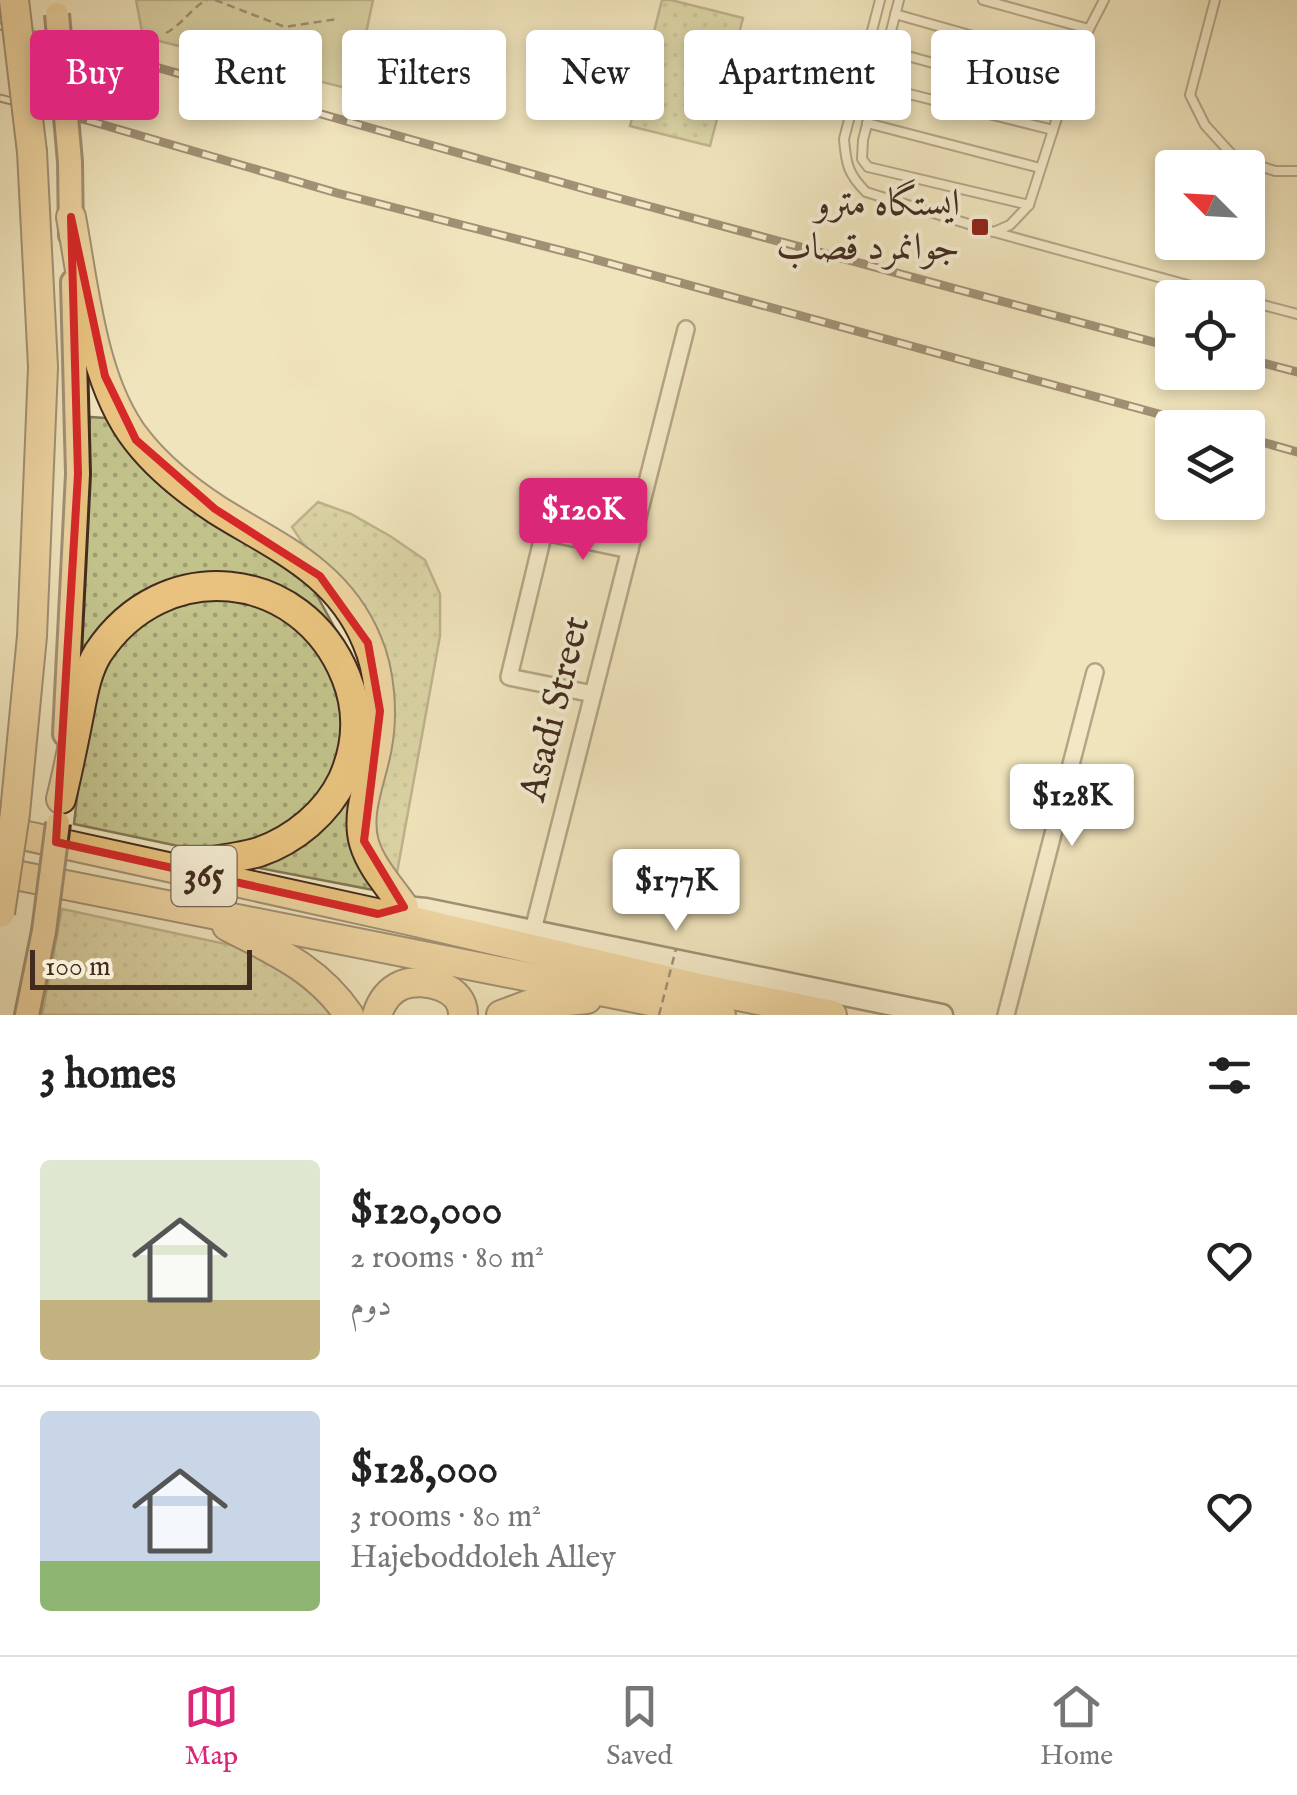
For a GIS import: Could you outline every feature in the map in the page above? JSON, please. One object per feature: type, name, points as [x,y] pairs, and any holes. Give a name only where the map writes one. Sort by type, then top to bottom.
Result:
[{"type":"highway","points":[[0,913],[33,617],[43,367],[32,152],[14,0]]},
{"type":"highway","points":[[71,217],[94,339],[117,407],[136,440],[172,477],[296,556],[320,576],[348,606],[368,643],[380,711],[378,744],[362,813],[364,841],[391,910]]},
{"type":"highway","points":[[60,811],[90,671],[97,654],[127,620],[146,606],[189,587],[238,587],[286,604],[305,616],[325,638],[348,682],[356,724],[355,746],[340,786],[327,806],[286,839],[258,852],[168,868]]},
{"type":"highway","name":"365","points":[[8,822],[168,868],[391,910],[681,984],[832,1015]]},
{"type":"highway","name":"365","points":[[0,872],[632,1006],[721,1015]]},
{"type":"highway","points":[[199,912],[299,964],[336,996],[349,1015]]},
{"type":"highway","points":[[377,1015],[390,992],[418,982],[451,991],[462,1001],[463,1015]]},
{"type":"highway","points":[[500,1015],[550,1001],[632,1006]]},
{"type":"main road","points":[[28,1015],[60,811],[78,474],[70,162],[56,7]]},
{"type":"street","name":"Asadi Street","points":[[533,930],[686,329]]},
{"type":"street","points":[[593,694],[509,677],[544,532],[630,550]]},
{"type":"street","points":[[1031,920],[1095,672]]},
{"type":"street","points":[[391,910],[426,909],[942,1015]]},
{"type":"street","points":[[1011,996],[1021,958]]},
{"type":"lane","points":[[880,0],[844,139],[852,178],[866,192],[1169,280]]},
{"type":"lane","points":[[891,30],[899,0]]},
{"type":"lane","points":[[983,0],[1089,29],[1104,0]]},
{"type":"lane","points":[[1215,0],[1190,95],[1205,125],[1235,158],[1275,171],[1297,171]]},
{"type":"lane","points":[[895,14],[952,30]]},
{"type":"lane","points":[[911,94],[1054,130]]},
{"type":"lane","points":[[868,120],[862,160],[868,167],[1029,205]]},
{"type":"lane","points":[[994,232],[1010,226],[1029,205],[1057,120]]},
{"type":"lane","points":[[867,123],[1040,168]]},
{"type":"lane","points":[[1265,306],[1297,314]]},
{"type":"lane","points":[[1021,958],[1031,920]]},
{"type":"lane","points":[[1006,1015],[1011,996]]},
{"type":"path","points":[[166,33],[207,0]]},
{"type":"path","points":[[215,0],[285,26],[337,19]]},
{"type":"path","points":[[242,10],[245,0]]},
{"type":"path","points":[[659,1015],[676,949]]},
{"type":"highlighted area","points":[[71,217],[105,376],[136,440],[215,509],[320,576],[368,643],[380,711],[364,841],[404,907],[378,914],[56,842],[78,474]]},
{"type":"green space","points":[[136,0],[373,0],[367,30],[342,30],[342,87],[322,82],[322,30],[179,30],[179,46],[159,41],[159,30],[142,30]]},
{"type":"green space","points":[[662,0],[743,18],[740,30],[684,30],[684,120],[717,120],[710,146],[630,126],[632,120],[664,120],[664,30],[654,30]]},
{"type":"green space","points":[[90,417],[106,418],[138,464],[168,492],[282,563],[314,590],[338,634],[255,582],[115,620],[71,731]]},
{"type":"green space","points":[[318,502],[351,514],[425,560],[440,594],[440,636],[396,878],[371,832],[388,710],[313,559],[292,527]]},
{"type":"green space","points":[[193,598],[248,601],[304,629],[342,694],[342,750],[321,794],[261,839],[223,847],[183,847],[74,824],[86,717],[108,656],[147,618]]},
{"type":"green space","points":[[361,764],[353,808],[389,893],[249,866]]},
{"type":"green space","points":[[62,909],[258,951],[278,960],[340,1015],[42,1015]]},
{"type":"railway","points":[[0,26],[1155,342]]},
{"type":"railway","points":[[0,98],[337,193],[1155,413]]},
{"type":"railway","points":[[1265,364],[1297,372]]},
{"type":"railway","points":[[1265,443],[1297,452]]},
{"type":"place","name":"ایستگاه مترو جوانمرد قصاب","points":[[980,227]]}]
